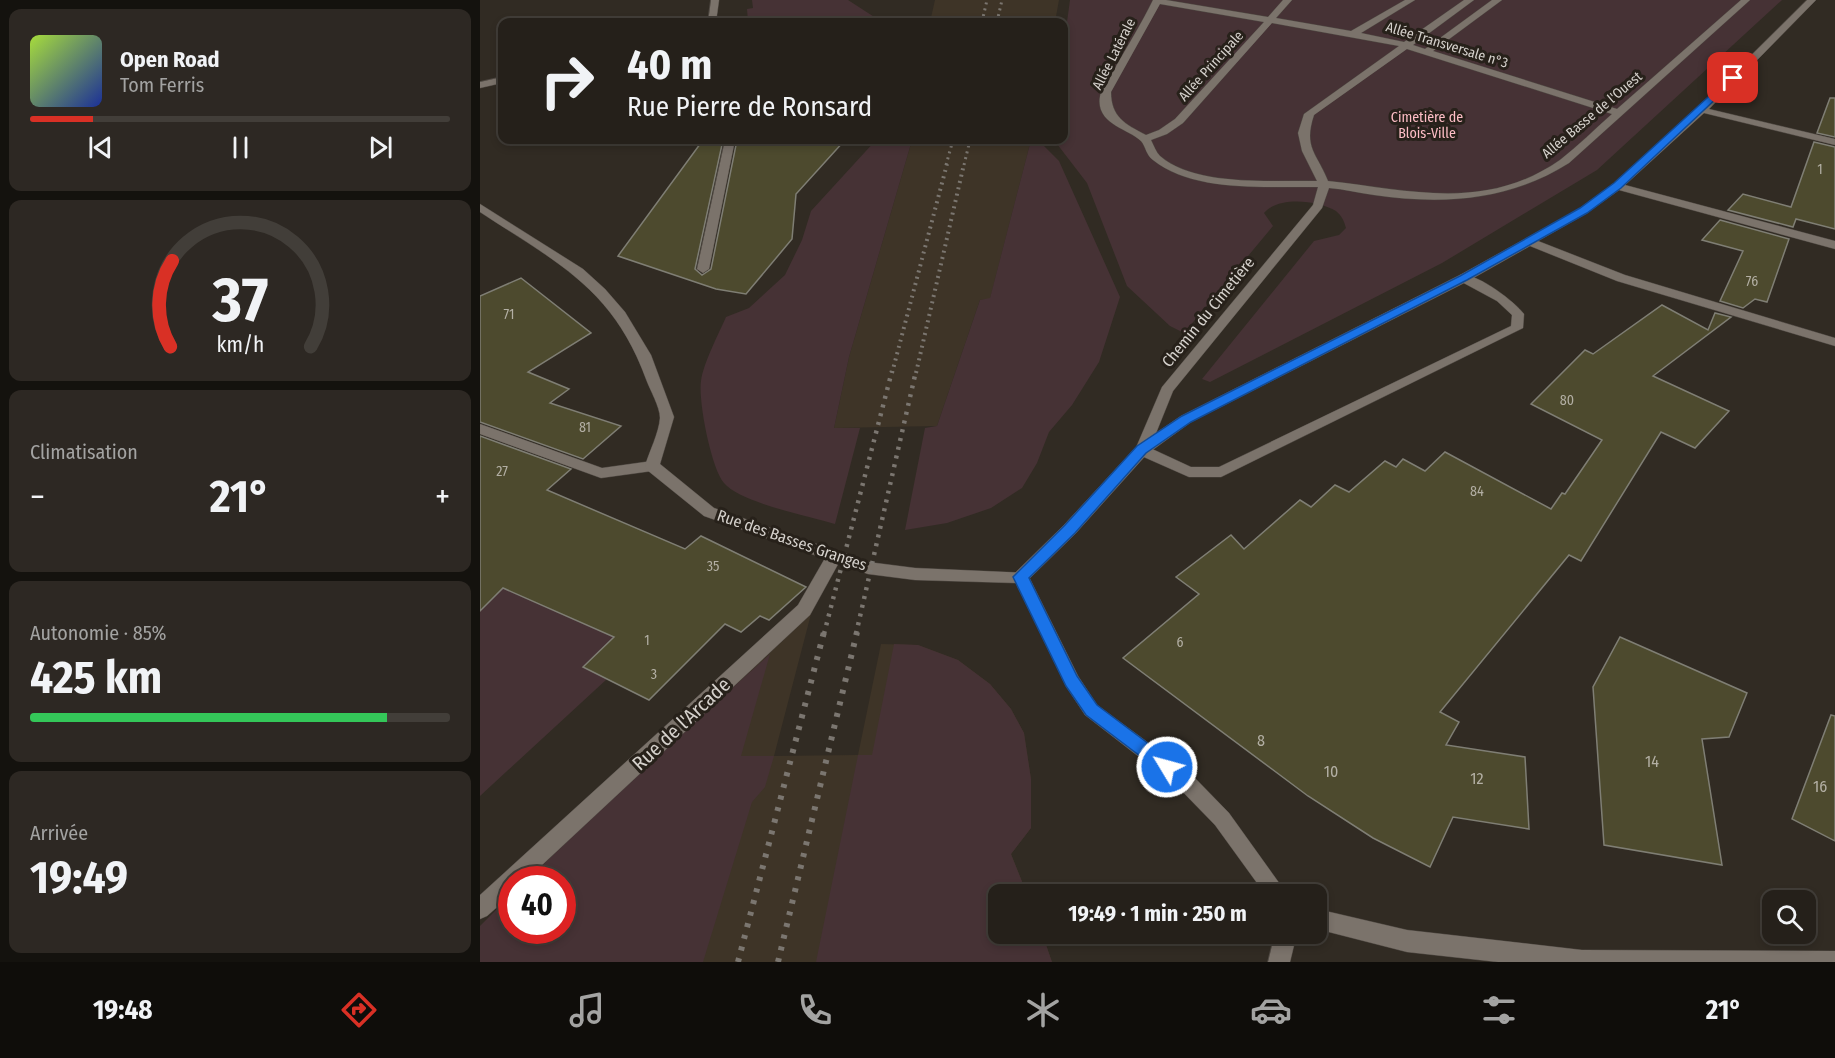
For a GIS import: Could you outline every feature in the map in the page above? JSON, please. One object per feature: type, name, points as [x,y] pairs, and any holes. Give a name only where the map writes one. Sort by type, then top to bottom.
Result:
[{"type":"street","points":[[713,18],[715,0]]},
{"type":"street","name":"Allée Transversale n°3","points":[[1157,0],[1388,40],[1618,113]]},
{"type":"street","name":"Allée Latérale","points":[[1145,138],[1117,124],[1108,114],[1105,105],[1106,92],[1157,0]]},
{"type":"street","name":"Allée Principale","points":[[1145,138],[1163,132],[1179,121],[1288,0]]},
{"type":"street","points":[[1351,34],[1411,0]]},
{"type":"street","points":[[1324,184],[1318,168],[1307,151],[1304,133],[1309,114],[1470,0]]},
{"type":"street","points":[[1426,52],[1498,0]]},
{"type":"street","name":"Allée Basse de l'Ouest","points":[[1145,138],[1147,149],[1158,161],[1182,172],[1245,184],[1324,184],[1383,194],[1439,197],[1491,193],[1535,180],[1565,161],[1746,0]]},
{"type":"street","points":[[1270,884],[1222,819],[1185,781],[1091,710],[1072,681],[1021,577],[1070,529],[1142,450],[1186,419],[1464,278],[1583,211],[1617,186],[1702,110],[1812,0]]},
{"type":"street","points":[[480,85],[498,81]]},
{"type":"street","points":[[1702,110],[1835,142]]},
{"type":"street","points":[[703,269],[729,144]]},
{"type":"street","name":"Chemin du Cimetière","points":[[1142,450],[1167,390],[1318,206],[1324,184]]},
{"type":"street","points":[[1617,186],[1835,245]]},
{"type":"street","points":[[480,207],[579,272],[601,292],[620,315],[644,355],[667,417],[652,466],[601,473],[480,429]]},
{"type":"street","points":[[1530,242],[1621,278],[1835,342]]},
{"type":"street","points":[[1142,450],[1189,472],[1221,472],[1517,328],[1518,314],[1501,298],[1464,278]]},
{"type":"street","name":"Rue des Basses Granges","points":[[652,466],[709,512],[834,558],[868,568],[915,574],[1021,577]]},
{"type":"street","name":"Rue de l'Arcade","points":[[526,866],[804,610],[834,558]]},
{"type":"street","name":"Rue de l'Arcade","points":[[480,909],[498,892]]},
{"type":"street","points":[[1327,922],[1407,941],[1582,962],[1835,962]]},
{"type":"street","points":[[1279,962],[1283,944]]},
{"type":"shaded area","points":[[935,0],[1059,0],[1056,18],[931,18]]},
{"type":"shaded area","points":[[911,144],[1030,144],[990,299],[980,300],[937,426],[834,428],[849,357]]},
{"type":"shaded area","points":[[811,614],[774,756],[858,755],[881,644],[918,645],[958,660],[990,684],[1011,709],[1024,733],[1031,779],[1031,828],[1011,854],[1023,884],[988,884],[988,944],[1046,944],[1052,962],[625,962],[658,754]]},
{"type":"green space","points":[[752,0],[848,0],[876,18],[748,18],[747,9],[753,8]]},
{"type":"green space","name":"Cimetière de Blois-Ville","points":[[1070,0],[1782,0],[1597,170],[1442,263],[1210,382],[1202,379],[1314,241],[1339,235],[1346,228],[1336,211],[1319,204],[1298,201],[1270,208],[1264,213],[1273,226],[1184,333],[1170,326],[1127,286],[1087,183],[1057,144],[1068,144],[1068,18]]},
{"type":"green space","points":[[872,144],[911,144],[849,357],[834,428],[860,428],[835,524],[760,503],[745,497],[724,483],[714,463],[706,434],[701,390],[702,374],[726,317],[749,308],[785,275],[802,240],[811,211]]},
{"type":"green space","points":[[1030,144],[1042,144],[1059,161],[1120,297],[1099,362],[1072,405],[1049,432],[1037,463],[1022,488],[991,508],[947,523],[905,530],[925,428],[937,426],[980,300],[990,298]]},
{"type":"green space","points":[[503,588],[667,593],[583,667],[607,679],[480,796],[480,591]]},
{"type":"green space","points":[[894,644],[918,645],[958,660],[990,684],[1011,709],[1024,733],[1031,779],[1031,828],[1011,854],[1023,884],[988,884],[988,944],[1046,944],[1052,962],[816,962],[858,755],[872,755]]},
{"type":"green space","points":[[770,654],[741,756],[774,756],[765,787],[752,802],[703,962],[480,962],[480,926],[498,908],[498,944],[576,944],[576,866],[542,866],[651,761]]},
{"type":"building","points":[[1830,98],[1835,98],[1835,137],[1817,133]]},
{"type":"building","points":[[1814,142],[1835,147],[1835,229],[1796,219],[1793,227],[1728,210],[1743,194],[1791,207]]},
{"type":"building","points":[[700,144],[722,144],[695,269],[702,275],[711,269],[736,144],[841,144],[796,194],[792,239],[746,294],[716,289],[618,256]]},
{"type":"building","points":[[1720,220],[1789,239],[1767,302],[1755,299],[1743,308],[1720,301],[1743,251],[1702,240]]},
{"type":"building","points":[[521,278],[591,333],[528,372],[569,389],[550,403],[621,426],[583,459],[480,422],[480,296]]},
{"type":"building","points":[[1662,305],[1708,330],[1715,313],[1731,317],[1653,376],[1729,411],[1695,448],[1661,432],[1581,561],[1569,555],[1440,712],[1459,722],[1446,745],[1525,757],[1529,829],[1453,817],[1430,867],[1373,838],[1308,796],[1123,658],[1199,594],[1176,577],[1231,535],[1244,549],[1300,500],[1311,507],[1335,485],[1349,492],[1385,461],[1396,467],[1403,459],[1425,471],[1445,452],[1551,509],[1562,493],[1565,494],[1602,440],[1531,404],[1585,350],[1593,354]]},
{"type":"building","points":[[480,436],[571,469],[547,490],[685,549],[701,536],[806,587],[769,620],[760,616],[741,632],[725,624],[649,700],[583,667],[614,637],[503,588],[480,611]]},
{"type":"building","points":[[1620,637],[1747,693],[1729,737],[1702,739],[1722,865],[1604,845],[1593,687]]},
{"type":"building","points":[[1831,715],[1835,716],[1835,841],[1792,819]]},
{"type":"railway","points":[[983,18],[987,0]]},
{"type":"railway","points":[[998,18],[1002,0]]},
{"type":"railway","points":[[946,165],[952,144]]},
{"type":"railway","points":[[964,165],[969,144]]},
{"type":"railway","points":[[892,373],[947,164]]},
{"type":"railway","points":[[916,373],[964,164]]},
{"type":"railway","points":[[824,634],[892,371]]},
{"type":"railway","points":[[856,634],[916,371]]},
{"type":"railway","points":[[738,962],[824,632]]},
{"type":"railway","points":[[778,962],[857,632]]},
{"type":"route","points":[[1167,767],[1091,710],[1072,681],[1021,577],[1070,529],[1142,450],[1186,419],[1464,278],[1583,211],[1617,186],[1702,110],[1733,78]]}]
